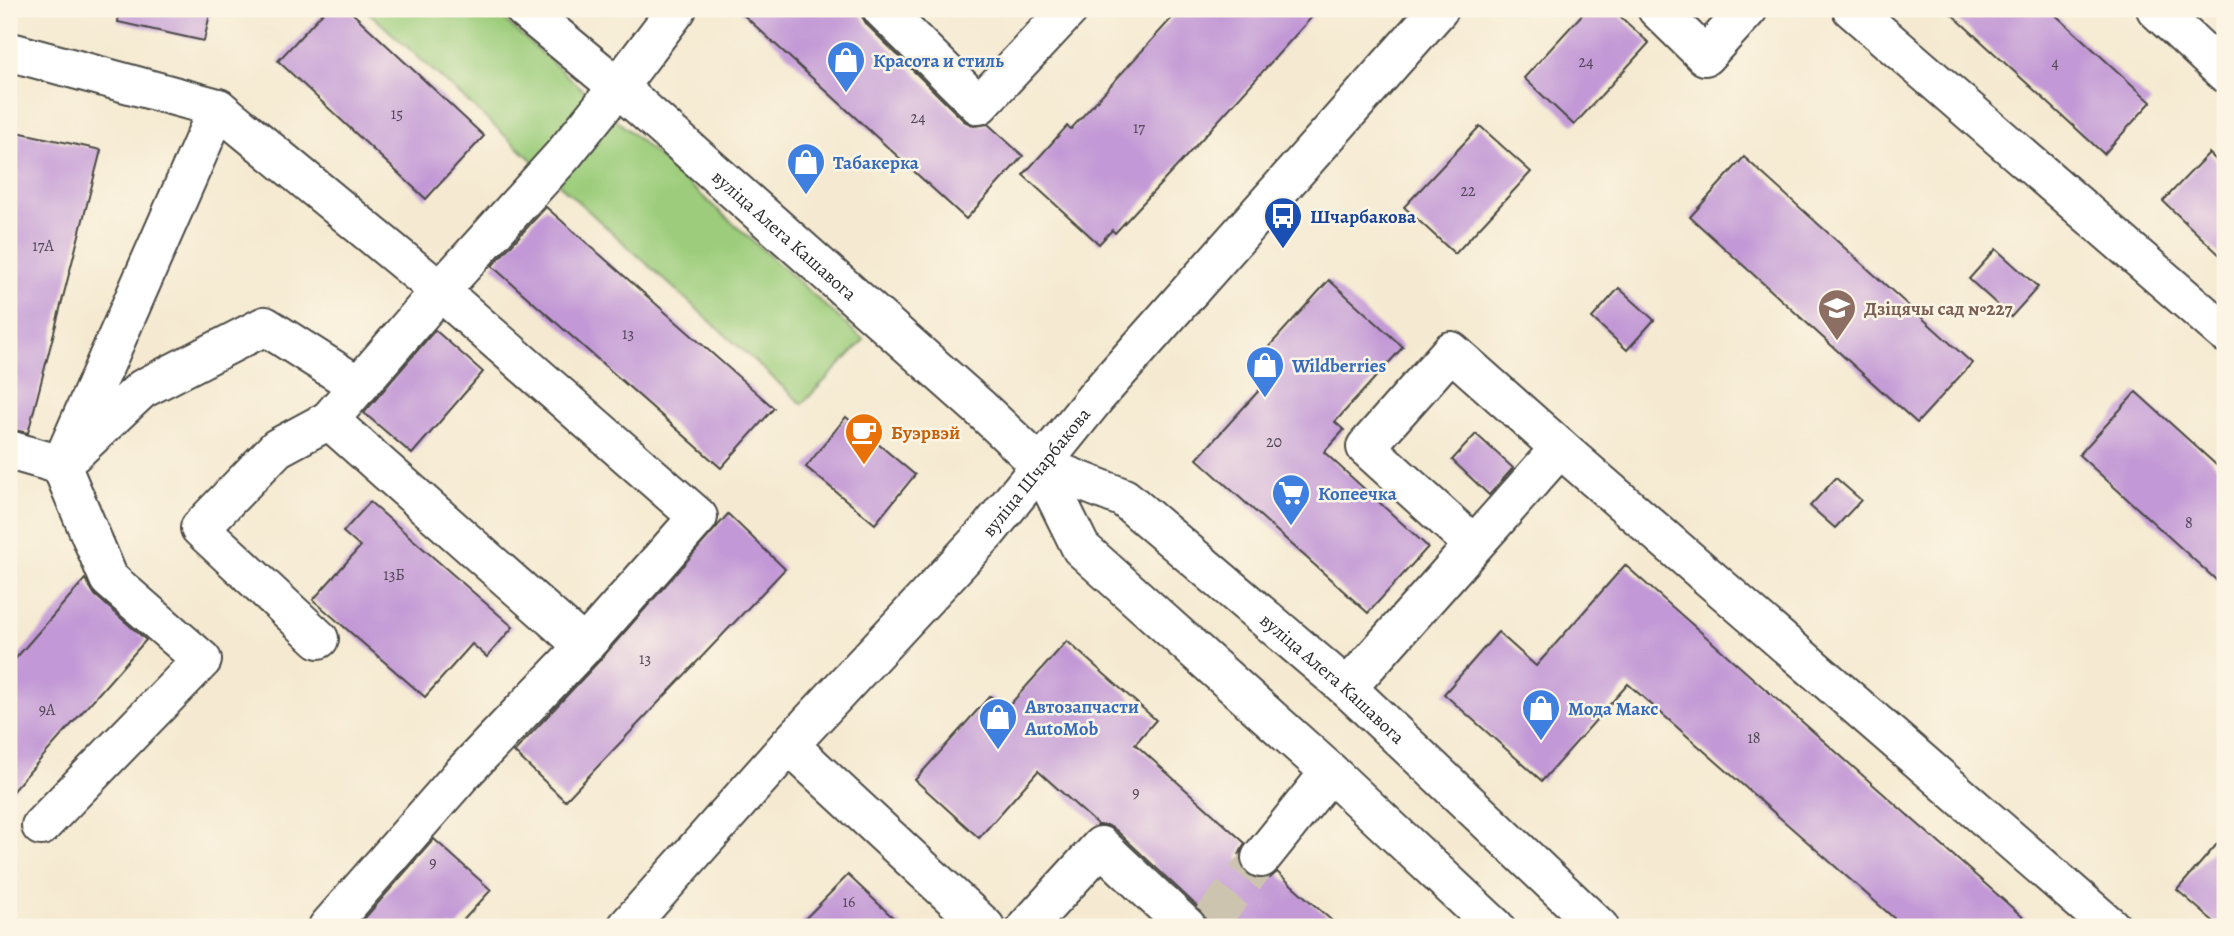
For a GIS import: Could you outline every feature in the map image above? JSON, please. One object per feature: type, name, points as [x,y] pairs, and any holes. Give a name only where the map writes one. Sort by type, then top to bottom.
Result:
[{"type":"main road","name":"вуліца Алега Кашавога","points":[[524,9],[618,87],[980,408],[1040,465],[1081,548],[1330,772],[1495,927]]},
{"type":"main road","points":[[320,639],[200,528],[277,448],[329,421],[440,291],[564,154],[677,9]]},
{"type":"main road","points":[[882,9],[979,105],[1069,9]]},
{"type":"main road","name":"вуліца Шчарбакова","points":[[627,927],[789,745],[987,532],[1096,397],[1439,9]]},
{"type":"main road","points":[[1657,9],[1705,56],[1748,9]]},
{"type":"main road","points":[[1852,9],[2225,333]]},
{"type":"main road","points":[[2155,9],[2225,73]]},
{"type":"main road","points":[[9,55],[15,52],[218,108],[440,291],[698,517],[584,646],[461,775],[328,927]]},
{"type":"main road","points":[[41,826],[202,660],[109,579],[61,465],[218,108]]},
{"type":"main road","points":[[61,465],[142,389],[265,326],[359,386]]},
{"type":"main road","points":[[1474,545],[1366,447],[1451,351],[2111,927]]},
{"type":"main road","points":[[329,421],[584,646]]},
{"type":"main road","points":[[1347,688],[1560,447]]},
{"type":"main road","points":[[9,450],[61,465]]},
{"type":"main road","name":"вуліца Алега Кашавога","points":[[1040,465],[1124,498],[1347,688],[1599,927]]},
{"type":"main road","points":[[789,745],[967,921]]},
{"type":"main road","points":[[1261,858],[1330,772]]},
{"type":"main road","points":[[1027,927],[1101,846],[1200,926]]},
{"type":"green space","points":[[365,9],[492,9],[864,340],[802,404]]},
{"type":"building","points":[[119,9],[211,9],[204,41],[118,22]]},
{"type":"building","points":[[326,9],[348,9],[484,136],[426,199],[278,61]]},
{"type":"building","points":[[737,9],[861,9],[861,15],[867,25],[964,121],[974,126],[988,124],[1023,156],[966,219]]},
{"type":"building","points":[[1180,9],[1319,9],[1115,233],[1112,230],[1099,244],[1023,175],[1067,126],[1071,129]]},
{"type":"building","points":[[1587,9],[1612,9],[1649,43],[1574,125],[1524,78]]},
{"type":"building","points":[[1946,9],[2049,9],[2151,102],[2104,154]]},
{"type":"building","points":[[1480,126],[1531,172],[1455,254],[1404,207]]},
{"type":"building","points":[[17,132],[101,150],[28,433],[9,429],[9,163]]},
{"type":"building","points":[[2209,153],[2225,169],[2225,260],[2163,201]]},
{"type":"building","points":[[1744,157],[1972,363],[1917,423],[1690,217]]},
{"type":"building","points":[[546,207],[774,408],[721,468],[492,266]]},
{"type":"building","points":[[1996,249],[2038,287],[2011,317],[1969,279]]},
{"type":"building","points":[[1329,280],[1403,347],[1335,422],[1344,430],[1324,452],[1428,547],[1368,613],[1197,459],[1272,376],[1256,361]]},
{"type":"building","points":[[1619,288],[1654,320],[1627,350],[1592,318]]},
{"type":"building","points":[[435,330],[483,372],[412,454],[364,413]]},
{"type":"building","points":[[2136,392],[2225,473],[2225,588],[2079,455]]},
{"type":"building","points":[[846,417],[915,475],[875,524],[806,467]]},
{"type":"building","points":[[1476,434],[1513,468],[1489,495],[1452,460]]},
{"type":"building","points":[[1836,478],[1861,500],[1835,528],[1810,506]]},
{"type":"building","points":[[370,502],[513,627],[487,657],[472,644],[425,697],[313,600],[360,547],[343,532]]},
{"type":"building","points":[[728,514],[785,569],[565,801],[514,752],[600,660]]},
{"type":"building","points":[[1625,565],[2034,927],[1904,927],[1628,684],[1542,781],[1444,694],[1498,632],[1536,666]]},
{"type":"building","points":[[85,579],[95,595],[146,640],[9,795],[9,666]]},
{"type":"building","points":[[1067,641],[1156,720],[1135,744],[1245,843],[1239,855],[1241,867],[1247,875],[1258,880],[1270,878],[1277,872],[1339,927],[1213,927],[1202,911],[1116,830],[1107,825],[1098,825],[1038,771],[979,838],[915,780],[990,696],[1006,709]]},
{"type":"building","points":[[2225,835],[2225,927],[2220,927],[2177,890]]},
{"type":"building","points":[[434,839],[491,890],[457,927],[357,927]]},
{"type":"building","points":[[848,875],[903,927],[797,927]]},
{"type":"tunnel","points":[[1209,923],[1261,858]]},
{"type":"place","name":"Красота и стиль","points":[[846,94]]},
{"type":"place","name":"Табакерка","points":[[806,196]]},
{"type":"place","name":"Шчарбакова","points":[[1283,250]]},
{"type":"place","name":"Дзіцячы сад №227","points":[[1837,342]]},
{"type":"place","name":"Wildberries","points":[[1265,399]]},
{"type":"place","name":"Буэрвэй","points":[[864,466]]},
{"type":"place","name":"Копеечка","points":[[1291,527]]},
{"type":"place","name":"Мода Макс","points":[[1541,742]]},
{"type":"place","name":"Автозапчасти AutoMob","points":[[998,751]]}]
